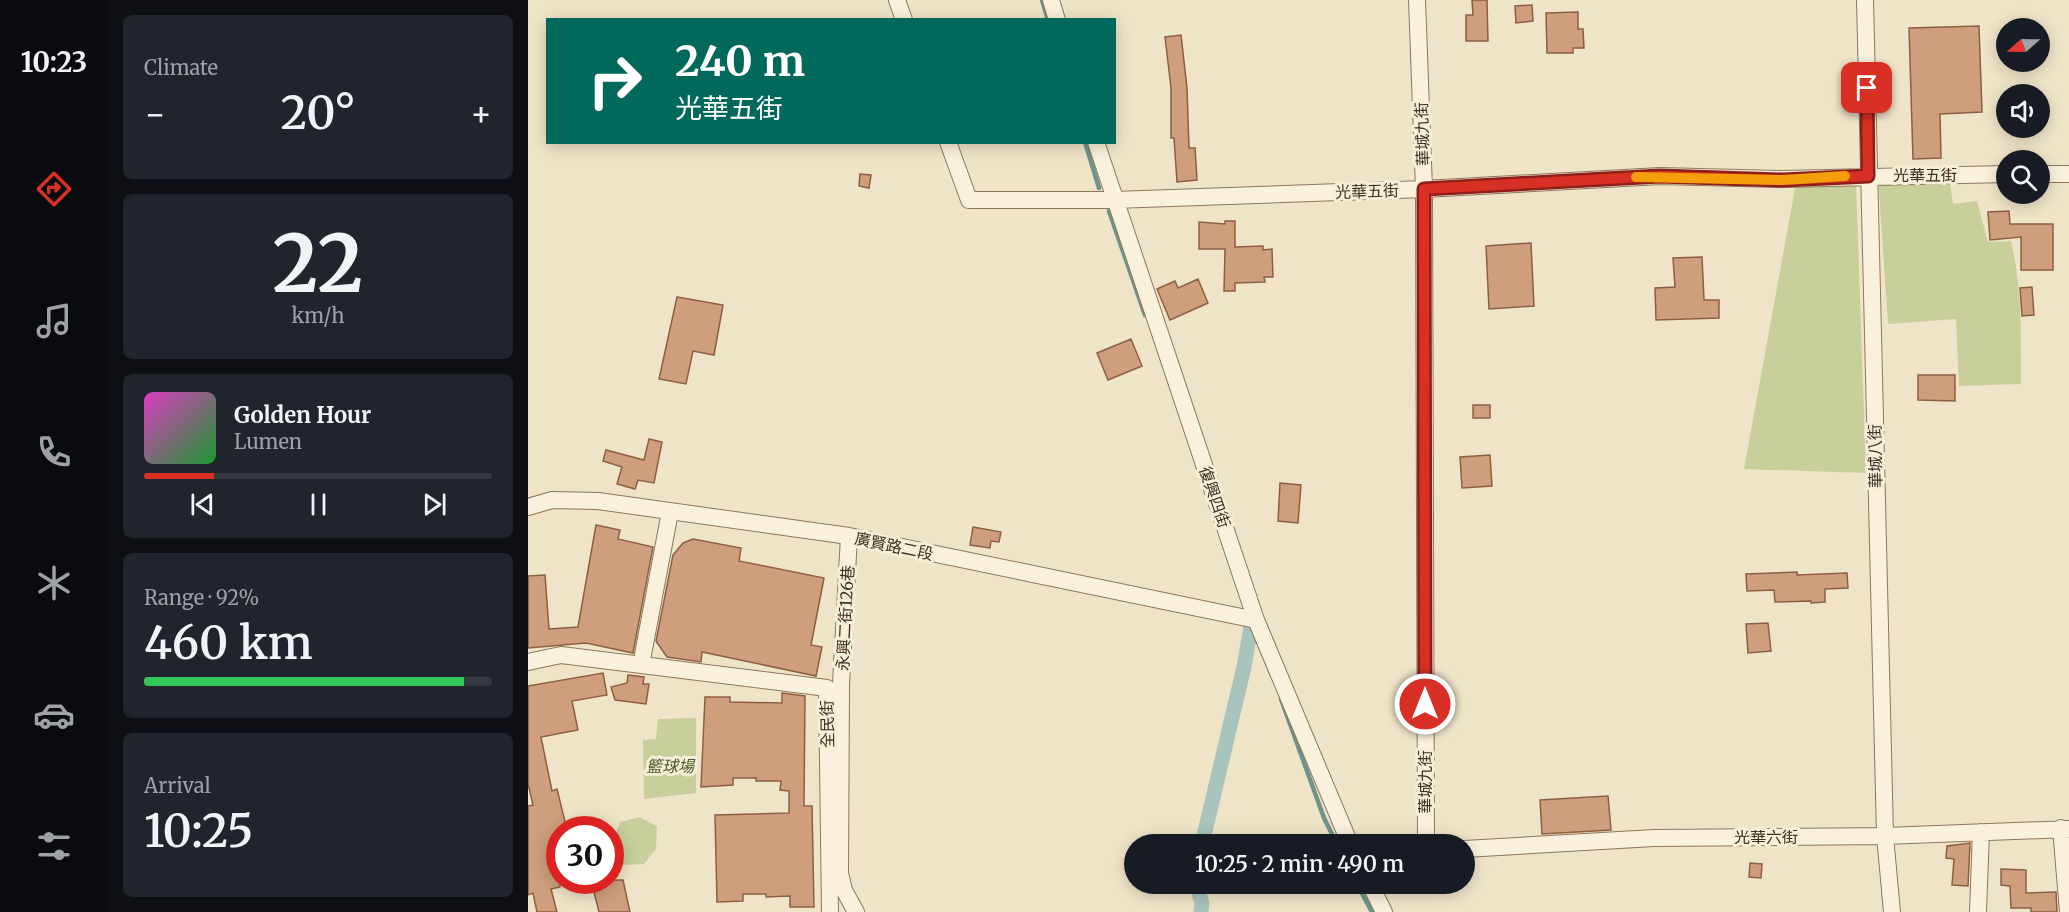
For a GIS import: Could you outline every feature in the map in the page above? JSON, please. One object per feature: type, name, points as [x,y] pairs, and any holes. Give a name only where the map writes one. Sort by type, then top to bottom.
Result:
[{"type":"street","points":[[897,0],[903,18]]},
{"type":"street","points":[[1050,0],[1056,18]]},
{"type":"street","name":"華城九街","points":[[1417,0],[1424,189],[1425,834]]},
{"type":"street","name":"華城八街","points":[[1865,0],[1884,836],[1892,912]]},
{"type":"street","name":"光華五街","points":[[949,144],[969,200],[1114,200],[1424,189],[1660,176],[1783,180],[1996,174]]},
{"type":"street","name":"復興四街","points":[[1097,144],[1256,620],[1346,834]]},
{"type":"street","points":[[2050,174],[2069,174]]},
{"type":"street","name":"廣賢路二段","points":[[528,507],[552,500],[598,501],[849,536],[1256,620]]},
{"type":"street","points":[[641,664],[670,512]]},
{"type":"street","name":"永興二街126巷","points":[[849,536],[841,684],[840,873],[844,890],[856,912]]},
{"type":"street","name":"全民街","points":[[528,662],[561,655],[827,688],[830,912]]},
{"type":"street","points":[[2065,828],[2068,912]]},
{"type":"street","name":"光華六街","points":[[1475,848],[1654,837],[1884,836],[2065,828]]},
{"type":"street","points":[[1978,912],[1981,832]]},
{"type":"street","points":[[1375,894],[1384,912]]},
{"type":"green space","points":[[1949,176],[1953,204],[1977,201],[1988,242],[2011,241],[2019,294],[2021,384],[1959,386],[1956,319],[1888,324],[1878,177]]},
{"type":"green space","points":[[1796,183],[1856,183],[1866,473],[1744,469]]},
{"type":"green space","name":"籃球場","points":[[696,718],[696,793],[644,799],[643,740],[656,739],[658,719]]},
{"type":"green space","points":[[639,817],[657,826],[656,849],[644,864],[624,865],[624,821]]},
{"type":"building","points":[[1472,0],[1487,0],[1488,41],[1466,41],[1466,15],[1473,15]]},
{"type":"building","points":[[1532,5],[1533,21],[1516,23],[1515,6]]},
{"type":"building","points":[[1578,12],[1578,29],[1583,29],[1584,48],[1573,48],[1573,53],[1547,53],[1546,13]]},
{"type":"building","points":[[1979,26],[1982,112],[1940,114],[1941,158],[1913,159],[1909,28]]},
{"type":"building","points":[[1181,35],[1187,88],[1189,148],[1195,148],[1197,180],[1177,182],[1174,138],[1171,138],[1171,88],[1165,37]]},
{"type":"building","points":[[860,174],[871,175],[869,188],[859,186]]},
{"type":"building","points":[[2009,211],[2010,224],[2053,224],[2053,270],[2021,270],[2021,237],[1990,240],[1988,212]]},
{"type":"building","points":[[1225,221],[1235,221],[1235,247],[1263,246],[1263,250],[1272,249],[1273,277],[1264,277],[1265,282],[1235,283],[1235,291],[1224,291],[1225,249],[1199,249],[1199,222],[1225,224]]},
{"type":"building","points":[[1531,243],[1534,306],[1489,309],[1486,246]]},
{"type":"building","points":[[1702,257],[1704,300],[1719,300],[1719,318],[1656,320],[1655,288],[1675,287],[1673,258]]},
{"type":"building","points":[[1198,279],[1208,303],[1170,320],[1157,289],[1175,281],[1178,288]]},
{"type":"building","points":[[2032,287],[2034,315],[2022,316],[2020,288]]},
{"type":"building","points":[[677,297],[723,305],[714,355],[693,351],[686,384],[659,379]]},
{"type":"building","points":[[1131,339],[1142,366],[1108,380],[1097,353]]},
{"type":"building","points":[[1918,375],[1955,375],[1955,401],[1918,400]]},
{"type":"building","points":[[1473,405],[1490,405],[1490,418],[1473,418]]},
{"type":"building","points":[[649,439],[662,442],[654,483],[638,480],[635,489],[617,484],[622,467],[603,461],[606,450],[644,460]]},
{"type":"building","points":[[1490,455],[1492,486],[1462,488],[1460,457]]},
{"type":"building","points":[[1280,483],[1301,485],[1298,523],[1278,521]]},
{"type":"building","points":[[596,525],[620,530],[618,539],[653,547],[633,653],[586,643],[528,648],[528,576],[545,575],[549,629],[578,627]]},
{"type":"building","points":[[973,527],[1001,532],[999,542],[991,541],[990,548],[970,545]]},
{"type":"building","points":[[693,539],[741,548],[739,561],[824,578],[811,645],[822,647],[816,676],[702,652],[701,662],[667,657],[656,641],[673,555],[683,543]]},
{"type":"building","points":[[1797,572],[1797,575],[1847,573],[1848,588],[1825,589],[1825,602],[1811,603],[1811,601],[1775,602],[1774,590],[1747,591],[1746,574]]},
{"type":"building","points":[[1768,623],[1771,651],[1748,653],[1746,624]]},
{"type":"building","points":[[603,673],[607,695],[572,701],[578,730],[541,737],[552,791],[557,789],[564,816],[546,816],[546,894],[552,894],[557,912],[537,912],[533,893],[528,895],[528,806],[533,805],[528,784],[528,686]]},
{"type":"building","points":[[628,675],[644,677],[643,684],[649,684],[646,704],[615,700],[611,687],[627,683]]},
{"type":"building","points":[[782,693],[805,696],[804,806],[812,806],[814,907],[790,907],[790,896],[766,897],[766,894],[743,894],[743,901],[717,902],[715,815],[789,813],[789,791],[780,790],[781,781],[756,781],[756,778],[733,778],[733,785],[701,787],[705,697],[730,697],[730,702],[782,703]]},
{"type":"building","points":[[1608,796],[1611,830],[1542,834],[1540,800]]},
{"type":"building","points":[[1970,843],[1968,886],[1952,885],[1954,859],[1946,858],[1947,846]]},
{"type":"building","points":[[1750,863],[1762,864],[1761,878],[1749,877]]},
{"type":"building","points":[[2001,869],[2026,870],[2026,893],[2056,892],[2057,912],[2031,912],[2031,908],[2011,908],[2010,886],[2001,885]]},
{"type":"building","points":[[624,885],[630,912],[599,912],[594,894],[624,894]]},
{"type":"waterway","points":[[1042,0],[1047,18]]},
{"type":"waterway","points":[[1086,144],[1099,188]]},
{"type":"waterway","points":[[1109,211],[1145,315]]},
{"type":"waterway","points":[[1204,834],[1244,667],[1252,621]]},
{"type":"waterway","points":[[1281,699],[1324,818],[1332,834]]},
{"type":"waterway","points":[[1199,894],[1202,903],[1201,912]]},
{"type":"waterway","points":[[1362,894],[1372,912]]},
{"type":"slow traffic","points":[[1636,177],[1783,180],[1845,176]]},
{"type":"route","points":[[1425,704],[1424,189],[1660,176],[1783,180],[1868,176],[1867,88]]}]
